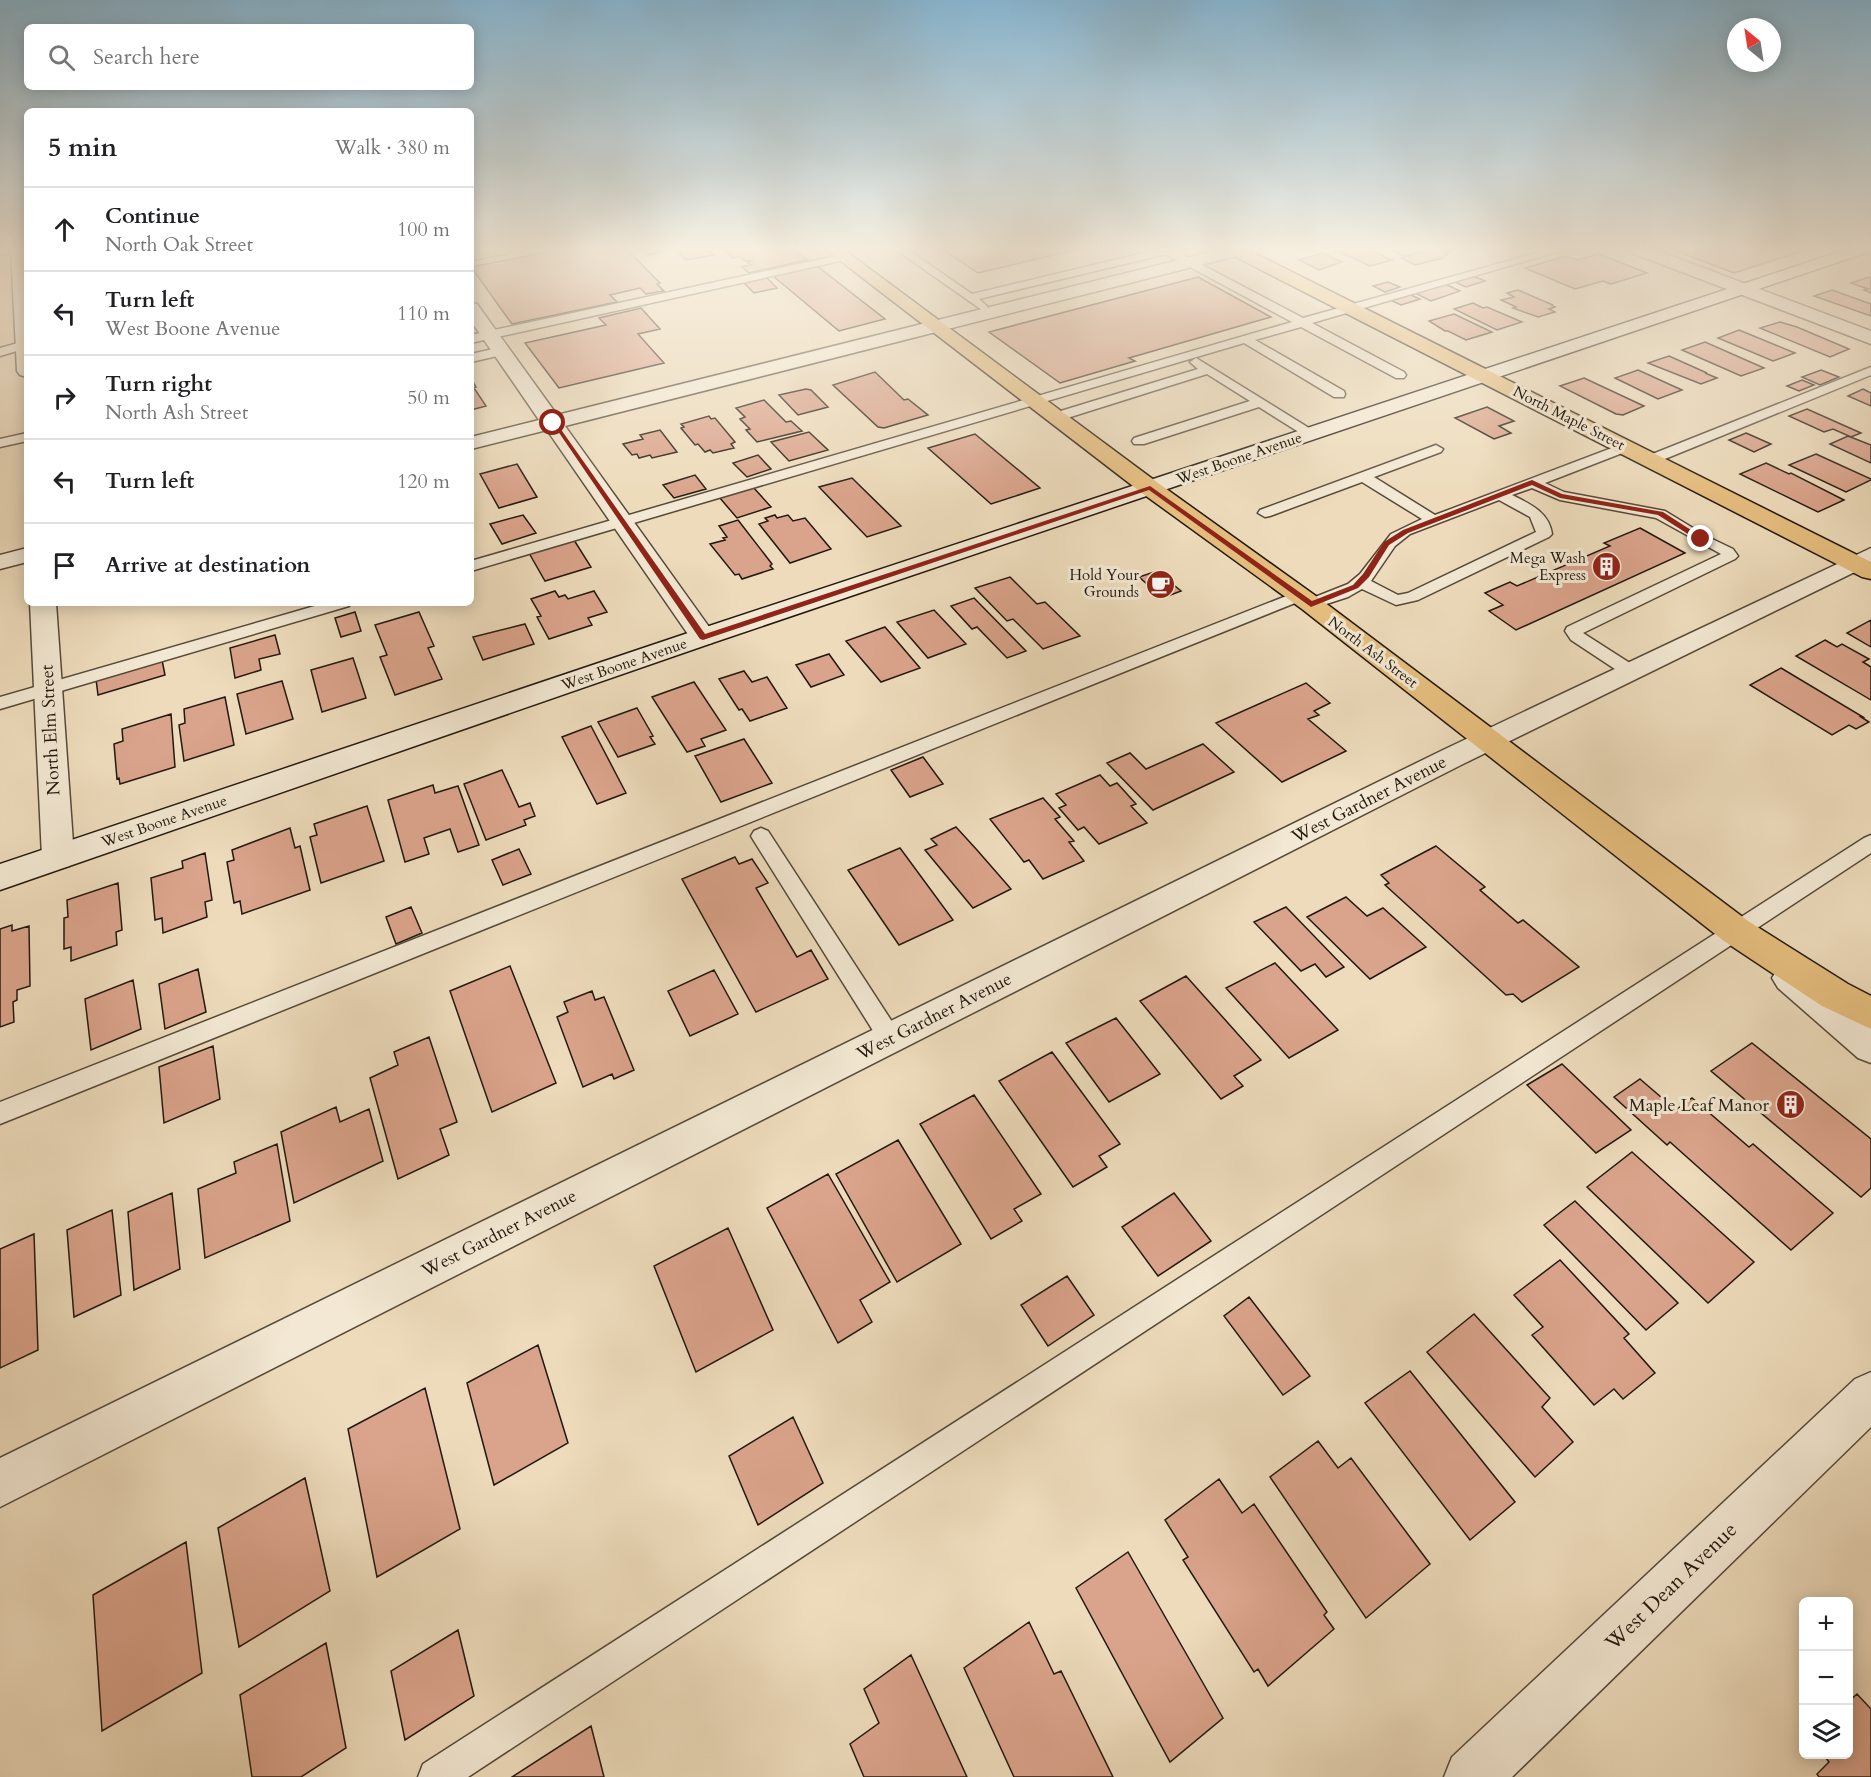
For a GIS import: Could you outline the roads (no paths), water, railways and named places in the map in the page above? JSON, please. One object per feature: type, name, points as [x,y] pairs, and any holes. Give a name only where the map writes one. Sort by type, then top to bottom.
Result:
[{"type":"main road","name":"North Ash Street","points":[[944,332],[1150,488],[1305,600],[1736,931],[1835,995],[1871,1014]]},
{"type":"main road","name":"North Maple Street","points":[[1398,332],[1625,447],[1865,563]]},
{"type":"street","points":[[474,442],[913,332]]},
{"type":"street","name":"West Boone Avenue","points":[[0,877],[703,637],[1613,332]]},
{"type":"street","points":[[1855,332],[1871,338]]},
{"type":"street","points":[[488,342],[553,423],[703,637]]},
{"type":"street","points":[[0,562],[24,556]]},
{"type":"street","name":"West Gardner Avenue","points":[[0,1483],[1488,740],[1630,671],[1865,563]]},
{"type":"street","name":"North Elm Street","points":[[43,606],[58,857]]},
{"type":"street","name":"North Ash Street","points":[[1736,931],[1871,1047]]},
{"type":"street","name":"West Dean Avenue","points":[[1491,1770],[1871,1395]]},
{"type":"lane","points":[[474,355],[488,342],[528,332]]},
{"type":"lane","points":[[474,565],[1269,332]]},
{"type":"lane","points":[[1321,332],[1400,375]]},
{"type":"lane","points":[[1245,339],[1340,394]]},
{"type":"lane","points":[[0,352],[24,346]]},
{"type":"lane","points":[[1186,357],[1310,434]]},
{"type":"lane","points":[[1056,417],[1208,370]]},
{"type":"lane","points":[[1650,459],[1871,370]]},
{"type":"lane","points":[[1139,441],[1260,402]]},
{"type":"lane","points":[[0,443],[24,438]]},
{"type":"lane","points":[[0,1113],[1305,600],[1356,586],[1394,537],[1625,447]]},
{"type":"lane","points":[[1265,513],[1436,449]]},
{"type":"lane","points":[[1363,476],[1433,520]]},
{"type":"lane","points":[[1532,482],[1560,496],[1660,514],[1701,539],[1728,552],[1730,556],[1573,631],[1630,671]]},
{"type":"lane","points":[[1361,582],[1396,600],[1412,597],[1544,534],[1544,524],[1539,516],[1500,495]]},
{"type":"lane","points":[[0,703],[333,606]]},
{"type":"lane","points":[[761,836],[891,1038]]},
{"type":"lane","points":[[436,1777],[1871,843]]},
{"type":"place","name":"Mega Wash Express","points":[[1607,567]]},
{"type":"place","name":"Hold Your Grounds","points":[[1160,584]]},
{"type":"place","name":"Maple Leaf Manor","points":[[1790,1105]]}]
